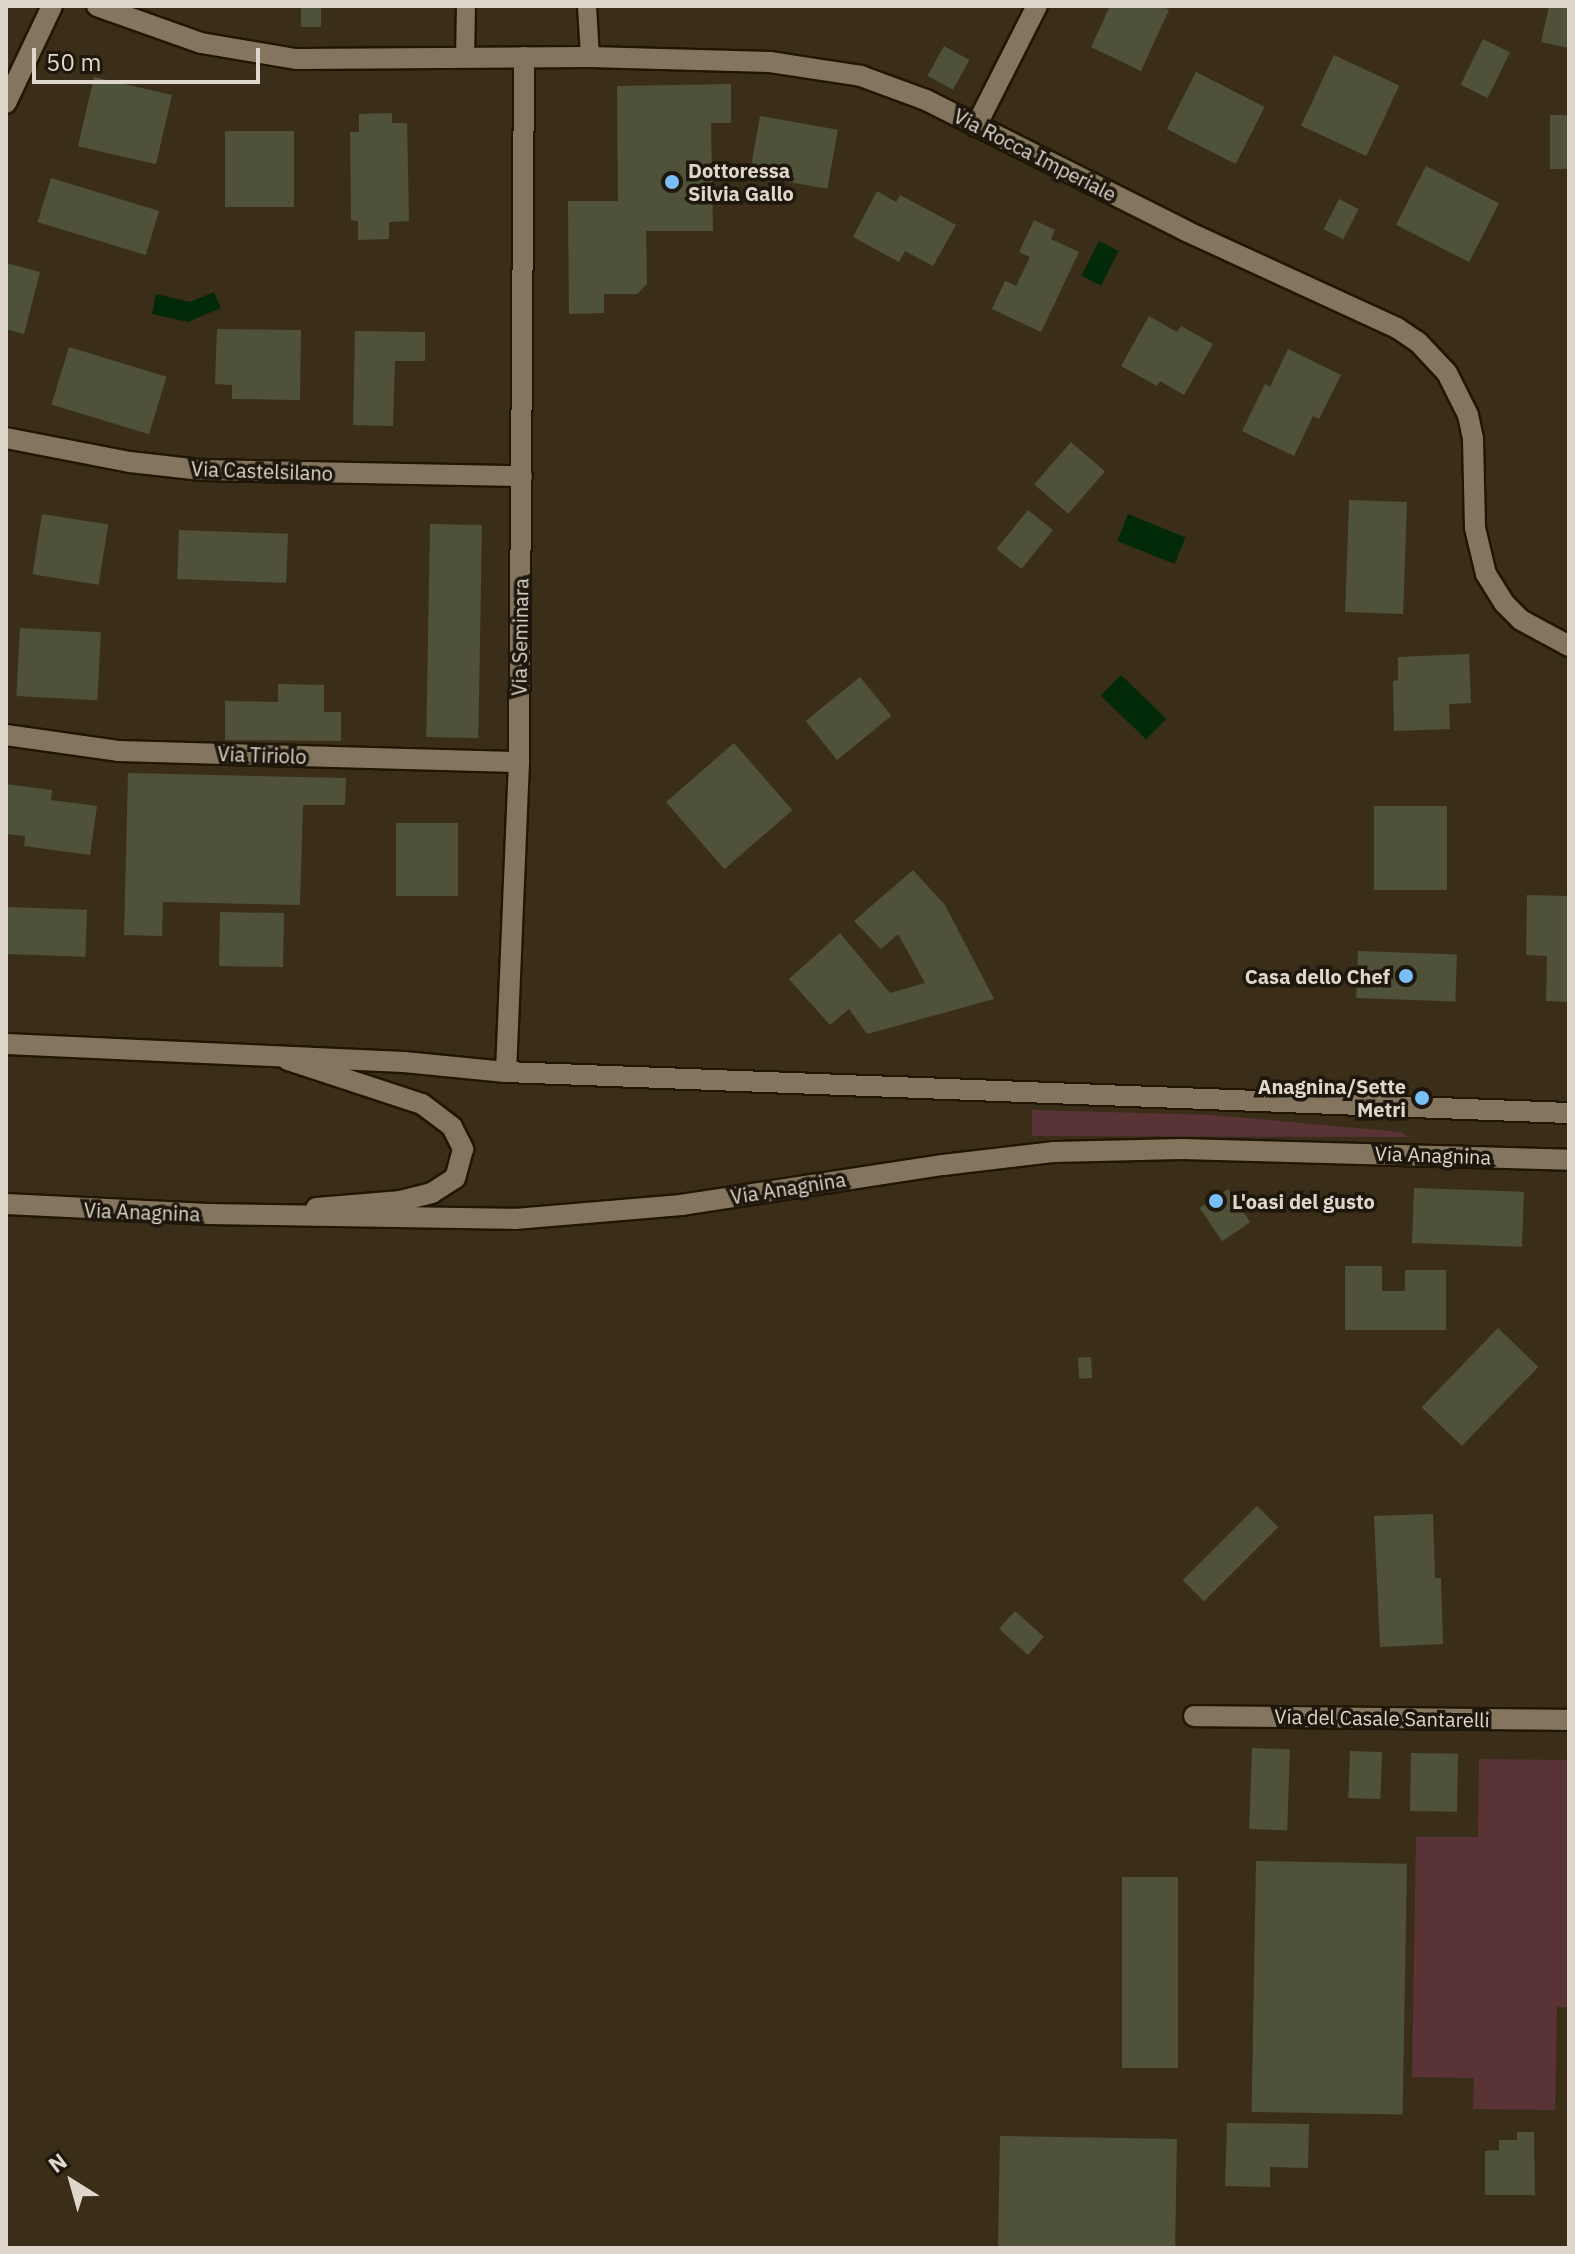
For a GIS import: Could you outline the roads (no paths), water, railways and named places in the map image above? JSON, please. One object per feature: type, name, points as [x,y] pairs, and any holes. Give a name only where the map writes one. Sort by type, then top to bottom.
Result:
[{"type":"street","points":[[6,103],[52,6]]},
{"type":"street","name":"Via Rocca Imperiale","points":[[97,6],[201,43],[248,53],[320,61],[590,57],[786,63],[840,71],[901,89],[1186,231],[1397,328],[1418,342],[1447,373],[1468,415],[1473,439],[1475,528],[1486,574],[1504,603],[1521,620],[1569,646]]},
{"type":"street","points":[[976,126],[1037,6]]},
{"type":"street","name":"Via Seminara","points":[[506,1072],[519,762],[524,57]]},
{"type":"street","name":"Via Castelsilano","points":[[6,438],[116,460],[200,470],[522,476]]},
{"type":"street","name":"Via Tiriolo","points":[[6,735],[118,751],[519,762]]},
{"type":"street","points":[[6,1044],[404,1062],[506,1072],[1569,1113]]},
{"type":"street","points":[[208,1214],[401,1201],[445,1186],[459,1172],[463,1157],[459,1136],[432,1109],[279,1056]]},
{"type":"street","name":"Via Anagnina","points":[[6,1204],[208,1214],[460,1219],[558,1217],[681,1205],[943,1165],[1054,1152],[1183,1149],[1569,1160]]},
{"type":"street","name":"Via del Casale Santarelli","points":[[1194,1716],[1569,1720]]},
{"type":"lane","points":[[465,58],[466,6]]},
{"type":"lane","points":[[587,6],[590,57]]},
{"type":"place","name":"Dottoressa Silvia Gallo","points":[[672,182]]},
{"type":"place","name":"Casa dello Chef","points":[[1406,976]]},
{"type":"place","name":"Anagnina/Sette Metri","points":[[1422,1098]]},
{"type":"place","name":"L'oasi del gusto","points":[[1216,1201]]}]
